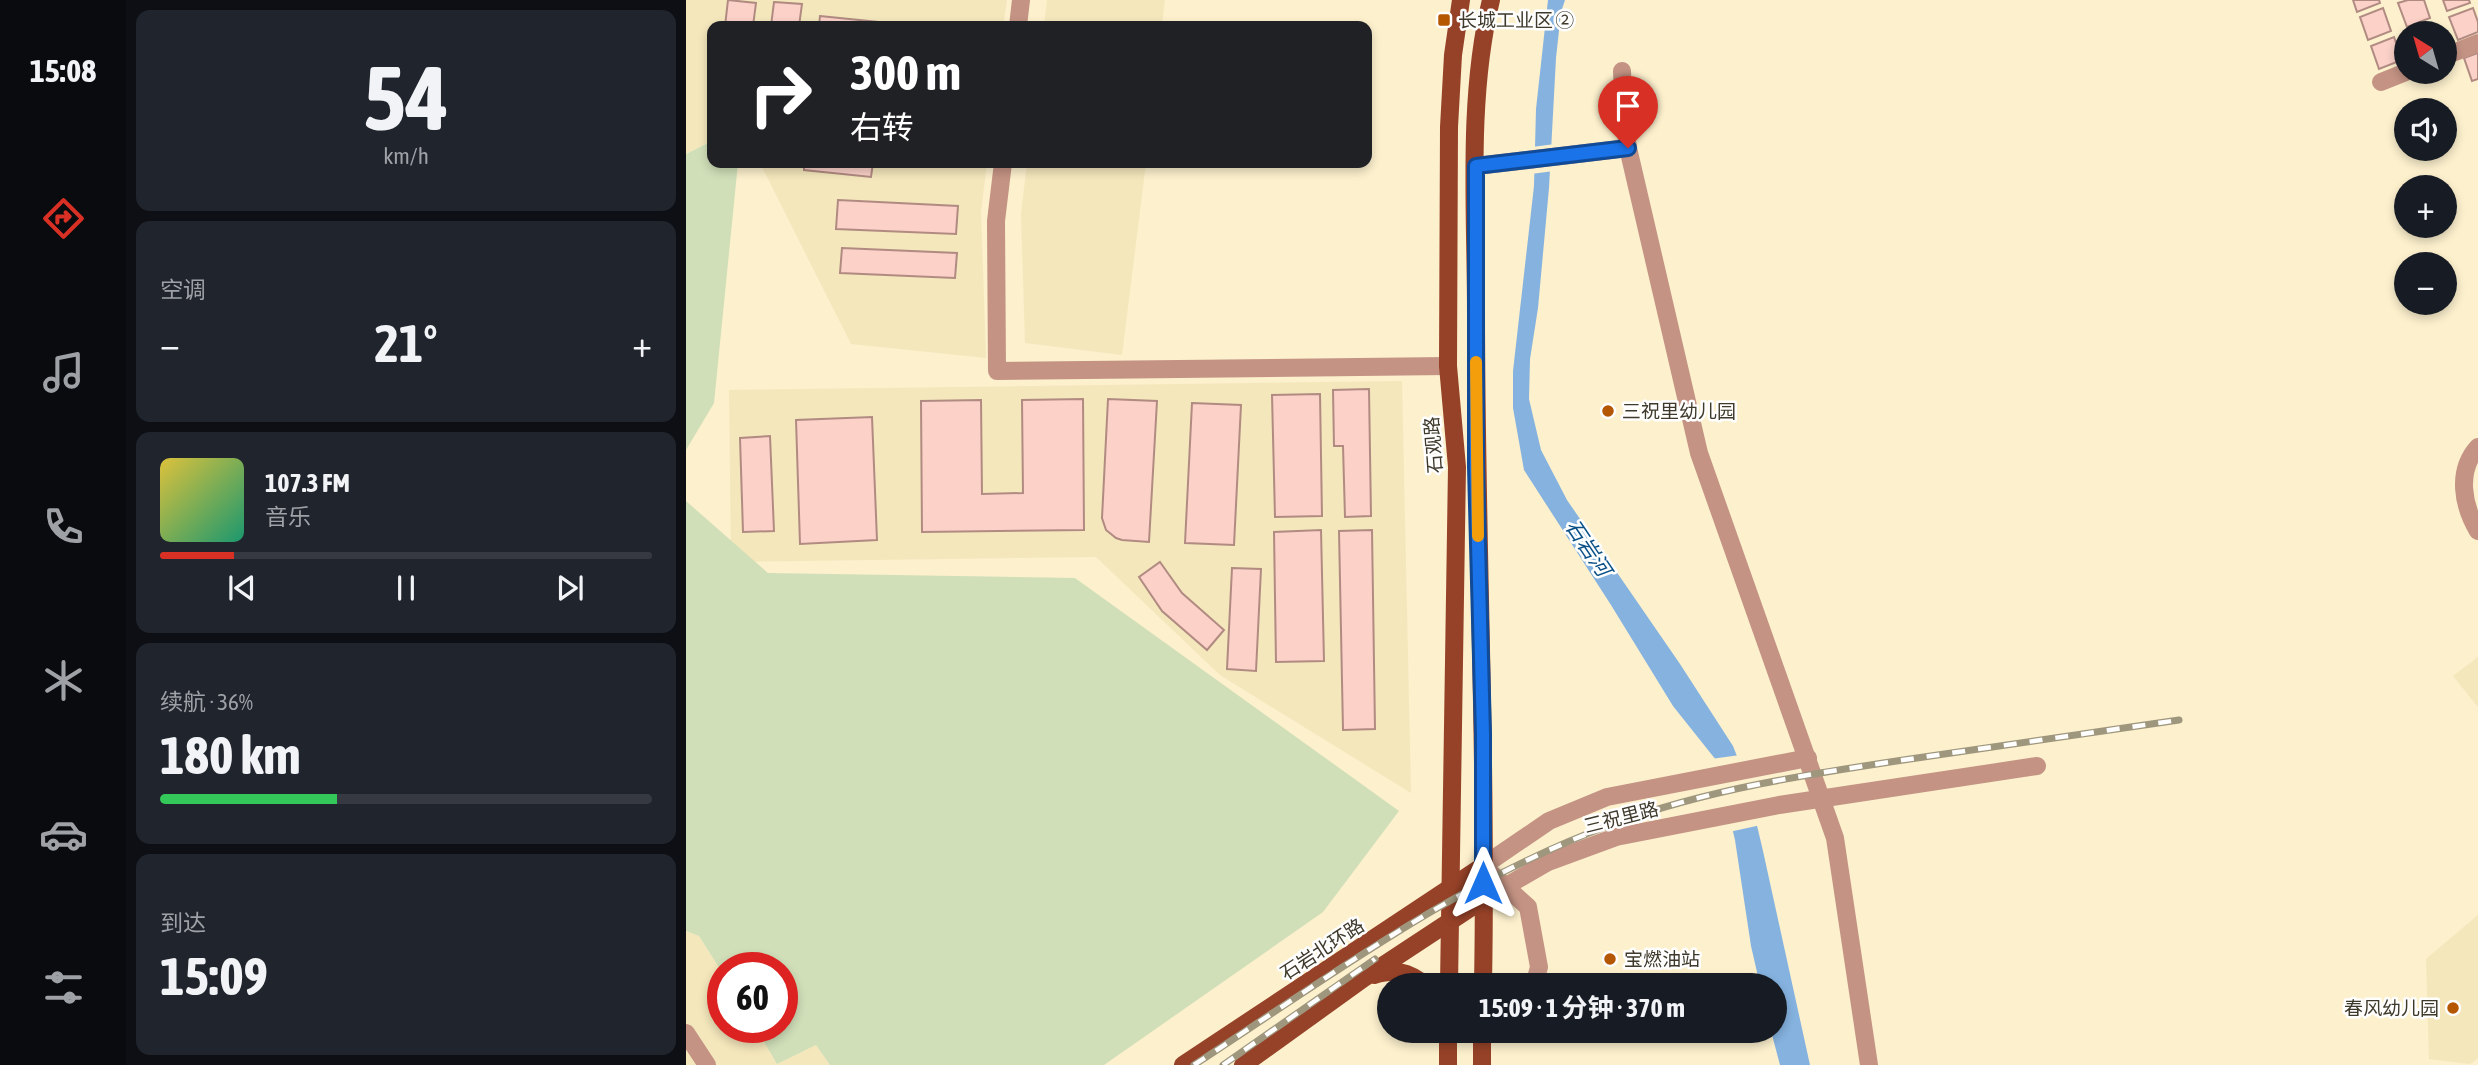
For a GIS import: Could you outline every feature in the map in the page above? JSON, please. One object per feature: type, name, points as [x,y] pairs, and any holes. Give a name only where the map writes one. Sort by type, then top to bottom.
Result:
[{"type":"main road","name":"石观路","points":[[1449,973],[1457,467],[1448,366],[1449,127],[1453,55],[1461,0]]},
{"type":"main road","points":[[1483,973],[1483,734],[1476,467],[1476,119],[1481,58],[1491,0]]},
{"type":"main road","name":"石岩北环路","points":[[1183,1065],[1483,866]]},
{"type":"main road","points":[[1243,1065],[1364,978],[1483,899]]},
{"type":"main road","points":[[1383,973],[1407,973]]},
{"type":"main road","points":[[1364,978],[1377,975]]},
{"type":"main road","points":[[1448,1043],[1448,1065]]},
{"type":"main road","points":[[1482,1043],[1482,1065]]},
{"type":"street","points":[[1019,21],[1021,0]]},
{"type":"street","points":[[2457,51],[2478,43]]},
{"type":"street","points":[[1622,71],[1628,148],[1699,453],[1835,838],[1868,1065]]},
{"type":"street","points":[[2382,82],[2394,77]]},
{"type":"street","points":[[1476,166],[1628,148]]},
{"type":"street","points":[[1002,168],[996,221],[997,371],[1448,366]]},
{"type":"street","points":[[2478,447],[2467,467],[2463,487],[2466,503],[2478,531]]},
{"type":"street","name":"三祝里路","points":[[1483,866],[1549,821],[1580,807],[1628,792],[1808,758]]},
{"type":"street","name":"三祝里路","points":[[1483,899],[1548,862],[1616,837],[1773,806],[2037,766]]},
{"type":"street","points":[[1483,866],[1524,900],[1531,916],[1539,967],[1537,973]]},
{"type":"street","points":[[686,1033],[707,1065]]},
{"type":"shaded area","points":[[686,0],[1007,0],[1004,21],[707,21],[707,144],[686,154]]},
{"type":"shaded area","points":[[1047,0],[1165,0],[1163,21],[1045,21]]},
{"type":"shaded area","points":[[763,168],[986,168],[981,212],[986,358],[851,344]]},
{"type":"shaded area","points":[[1026,168],[1145,168],[1122,355],[1025,343],[1021,214]]},
{"type":"shaded area","points":[[1402,381],[1411,793],[1220,675],[1096,557],[731,562],[729,390]]},
{"type":"shaded area","points":[[2478,657],[2478,707],[2453,676]]},
{"type":"shaded area","name":"春风幼儿园","points":[[2478,915],[2478,1058],[2470,1064],[2429,1059],[2426,959]]},
{"type":"shaded area","points":[[686,931],[699,936],[709,952],[707,952],[707,1043],[765,1043],[777,1064],[816,1045],[830,1065],[686,1065]]},
{"type":"green space","points":[[707,144],[707,168],[738,168],[714,403],[686,450],[686,154]]},
{"type":"green space","points":[[686,501],[768,573],[1075,578],[1399,811],[1323,912],[1104,1065],[830,1065],[816,1045],[777,1064],[765,1043],[798,1043],[798,952],[709,952],[699,936],[686,931]]},
{"type":"water","name":"石岩河","points":[[1548,0],[1565,0],[1561,12],[1556,58],[1549,188],[1538,308],[1530,359],[1529,399],[1541,450],[1567,500],[1733,746],[1746,779],[1810,1065],[1780,1065],[1774,1043],[1787,1043],[1787,973],[1757,973],[1735,840],[1716,760],[1673,706],[1524,470],[1513,408],[1513,371],[1534,186],[1536,109]]},
{"type":"pier","points":[[1555,144],[1554,171],[1531,174],[1532,147]]},
{"type":"pier","points":[[1740,755],[1761,825],[1729,832],[1711,759]]},
{"type":"building","points":[[728,0],[756,3],[754,21],[726,21]]},
{"type":"building","points":[[2353,0],[2379,0],[2380,3],[2357,12]]},
{"type":"building","points":[[2424,0],[2430,18],[2405,21],[2398,3]]},
{"type":"building","points":[[2443,0],[2469,0],[2470,3],[2447,11]]},
{"type":"building","points":[[774,2],[802,4],[800,21],[772,21]]},
{"type":"building","points":[[2383,8],[2391,31],[2368,40],[2360,17]]},
{"type":"building","points":[[2473,8],[2478,32],[2458,40],[2457,21],[2451,21],[2449,17]]},
{"type":"building","points":[[820,16],[869,21],[820,21]]},
{"type":"building","points":[[2394,37],[2394,63],[2379,69],[2371,46]]},
{"type":"building","points":[[2478,53],[2478,79],[2472,81],[2464,58]]},
{"type":"building","points":[[804,168],[872,168],[871,177]]},
{"type":"building","points":[[838,200],[958,206],[956,234],[836,229]]},
{"type":"building","points":[[842,248],[957,253],[955,278],[840,273]]},
{"type":"building","points":[[1369,389],[1371,516],[1345,517],[1343,446],[1334,446],[1333,390]]},
{"type":"building","points":[[1320,394],[1322,516],[1275,517],[1272,395]]},
{"type":"building","points":[[1083,399],[1084,530],[922,532],[921,401],[981,400],[982,494],[1023,493],[1022,400]]},
{"type":"building","points":[[1108,399],[1157,401],[1149,542],[1116,538],[1106,530],[1102,518]]},
{"type":"building","points":[[1192,403],[1241,405],[1234,545],[1185,543]]},
{"type":"building","points":[[872,417],[877,540],[800,544],[796,420]]},
{"type":"building","points":[[770,436],[774,531],[743,532],[740,438]]},
{"type":"building","points":[[1321,530],[1324,661],[1276,662],[1274,532]]},
{"type":"building","points":[[1372,530],[1375,729],[1343,730],[1339,531]]},
{"type":"building","points":[[1160,562],[1182,593],[1224,630],[1207,650],[1162,611],[1139,577]]},
{"type":"building","points":[[1232,568],[1261,569],[1256,671],[1227,669]]},
{"type":"railway","points":[[1194,1065],[1449,901],[1502,872],[1613,824],[1686,801],[1797,777],[2179,720]]},
{"type":"railway","points":[[1223,1065],[1375,959]]},
{"type":"slow traffic","points":[[1476,362],[1478,536]]},
{"type":"place","name":"长城工业区 ②","points":[[1444,20]]},
{"type":"place","name":"三祝里幼儿园","points":[[1608,411]]},
{"type":"place","name":"宝燃油站","points":[[1610,959]]},
{"type":"place","name":"春风幼儿园","points":[[2453,1008]]},
{"type":"route","points":[[1483,883],[1483,734],[1476,467],[1476,166],[1628,148]]}]
